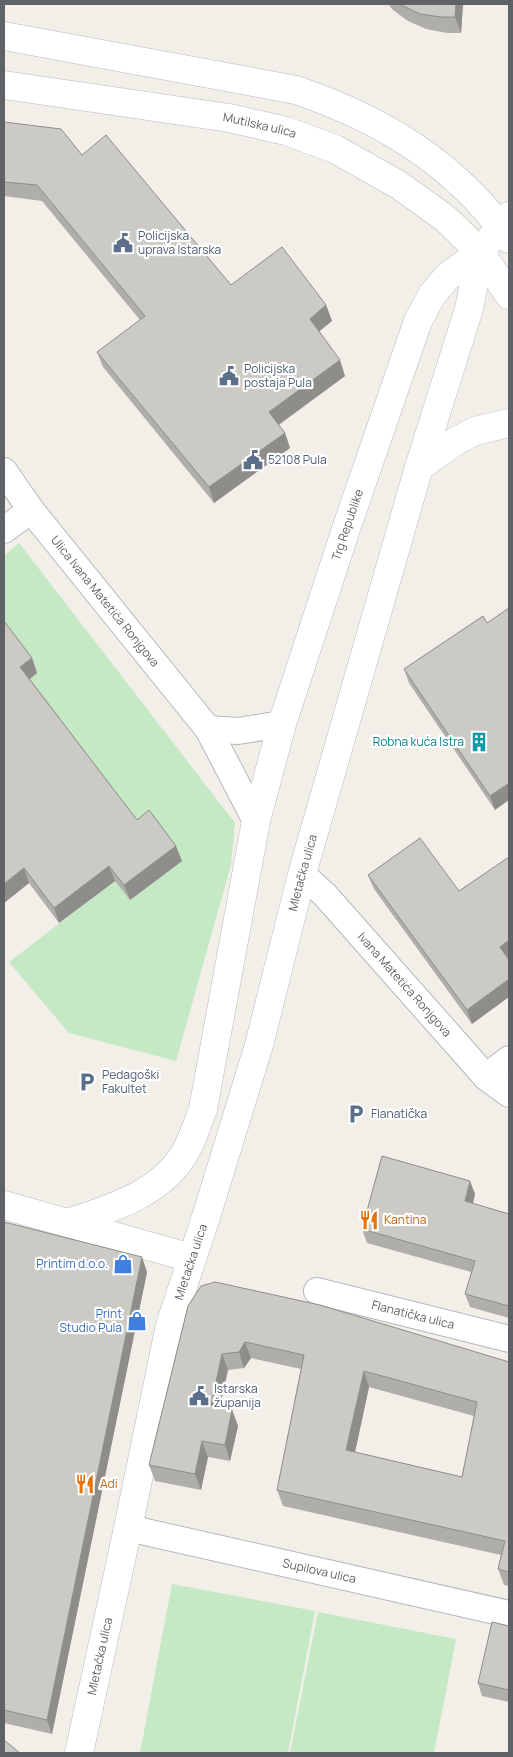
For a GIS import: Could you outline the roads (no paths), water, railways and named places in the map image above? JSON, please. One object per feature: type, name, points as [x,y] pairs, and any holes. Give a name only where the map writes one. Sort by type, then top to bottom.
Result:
[{"type":"main road","name":"Trg Republike","points":[[4,36],[296,90],[334,103],[379,126],[421,151],[449,172],[506,228],[480,252],[447,276],[432,295],[418,321],[347,526],[282,724],[256,821]]},
{"type":"main road","name":"Mutilska ulica","points":[[4,85],[229,118],[286,131],[335,149],[399,185],[446,220],[480,252]]},
{"type":"main road","points":[[480,252],[509,296]]},
{"type":"main road","points":[[419,467],[469,309],[480,252]]},
{"type":"main road","points":[[419,467],[456,441],[475,431],[509,423]]},
{"type":"main road","name":"Mletačka ulica","points":[[79,1753],[170,1325],[206,1218],[259,1045],[302,874],[419,467]]},
{"type":"main road","points":[[68,1223],[134,1199],[166,1175],[182,1157],[193,1137],[202,1109],[256,821]]},
{"type":"main road","points":[[4,1205],[191,1258]]},
{"type":"street","name":"Ulica Ivana Matetića Ronjgova","points":[[4,471],[31,510],[208,729]]},
{"type":"street","points":[[4,530],[31,510]]},
{"type":"street","points":[[208,729],[238,731],[282,724]]},
{"type":"street","points":[[208,729],[256,821]]},
{"type":"street","name":"Ivana Matetića Ronjgova","points":[[302,874],[324,895],[486,1077],[509,1094]]},
{"type":"street","points":[[486,1077],[509,1059]]},
{"type":"street","name":"Flanatička ulica","points":[[317,1291],[509,1339]]},
{"type":"street","name":"Supilova ulica","points":[[128,1528],[509,1614]]},
{"type":"place","name":"Policijska uprava Istarska","points":[[123,243]]},
{"type":"place","name":"Policijska postaja Pula","points":[[229,376]]},
{"type":"place","name":"52108 Pula","points":[[253,460]]},
{"type":"place","name":"Robna kuća Istra","points":[[479,742]]},
{"type":"place","name":"Pedagoški Fakultet","points":[[87,1082]]},
{"type":"place","name":"Flanatička","points":[[356,1114]]},
{"type":"place","name":"Kantina","points":[[369,1220]]},
{"type":"place","name":"Printim d.o.o.","points":[[123,1264]]},
{"type":"place","name":"Print Studio Pula","points":[[137,1321]]},
{"type":"place","name":"Istarska županija","points":[[199,1396]]},
{"type":"place","name":"Adi","points":[[85,1484]]}]
